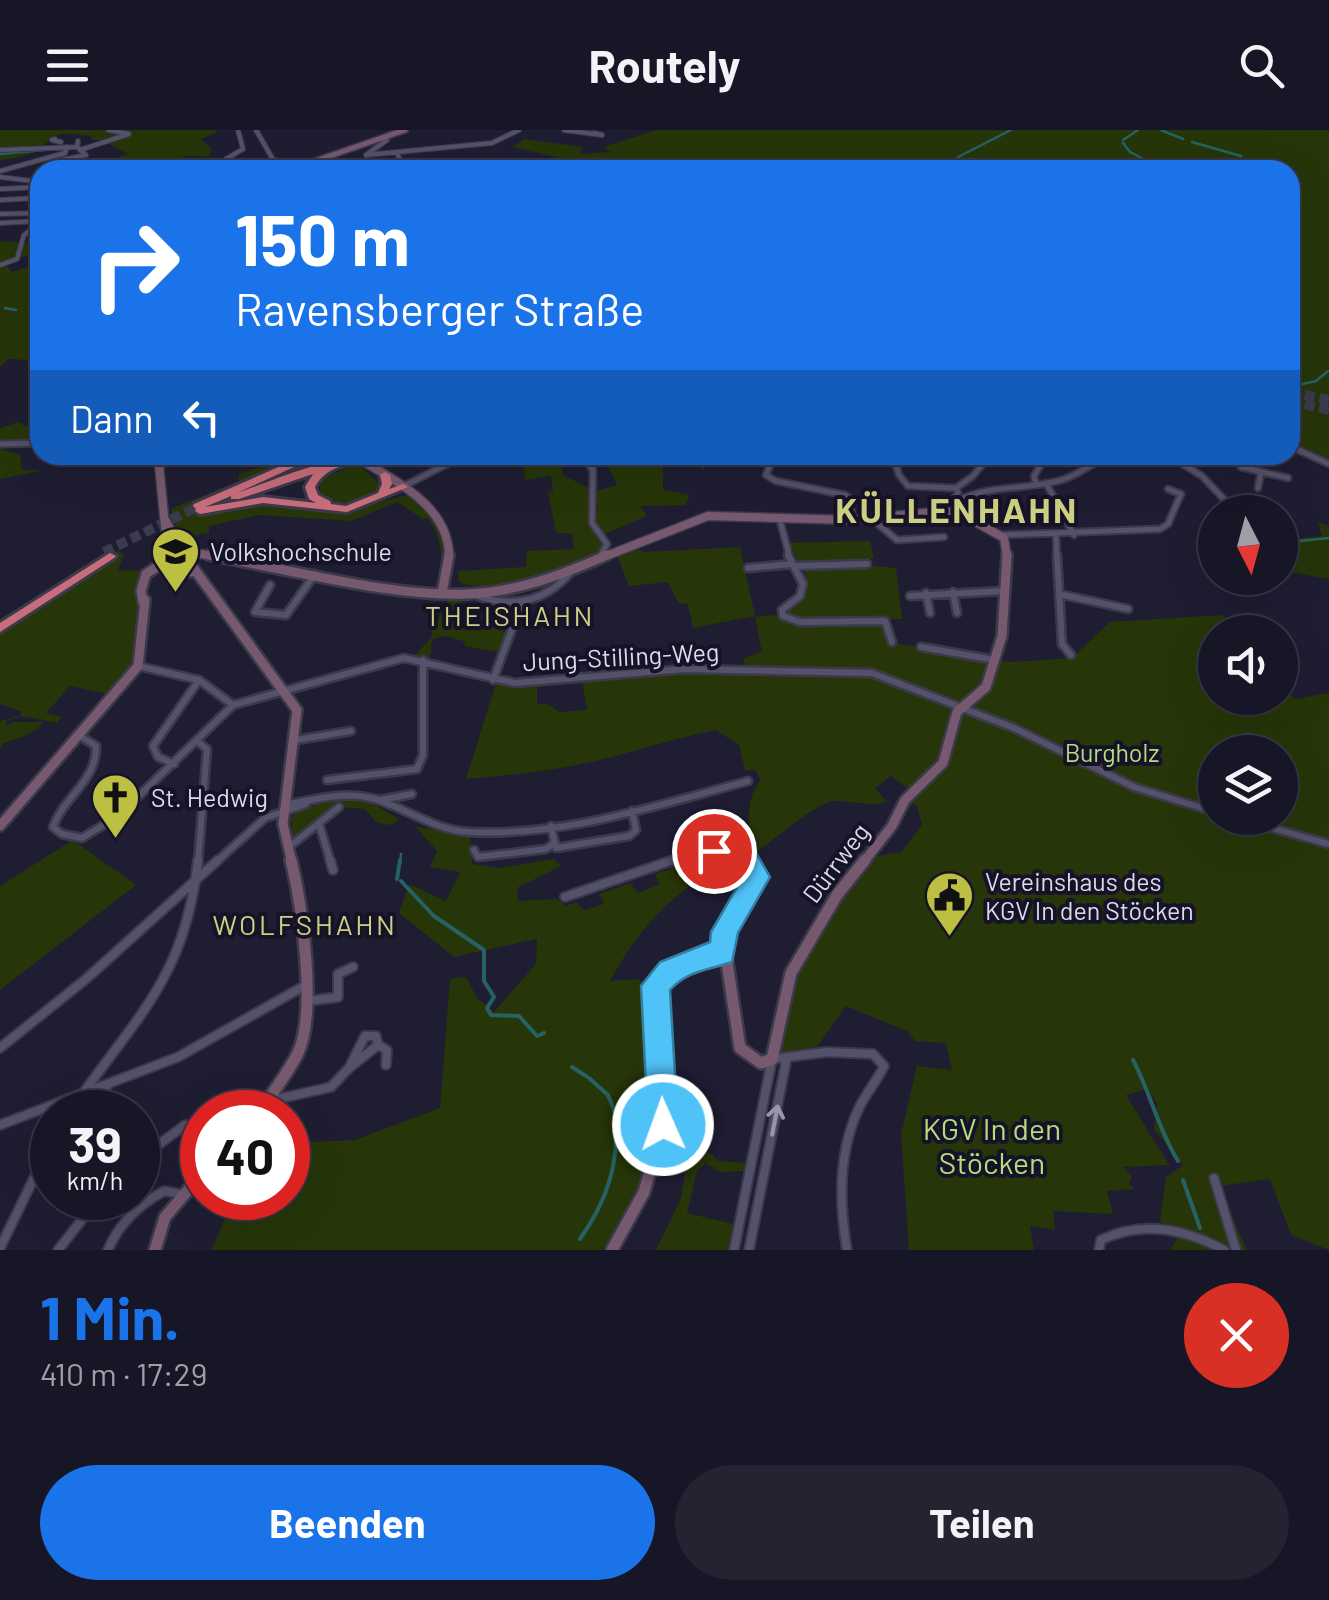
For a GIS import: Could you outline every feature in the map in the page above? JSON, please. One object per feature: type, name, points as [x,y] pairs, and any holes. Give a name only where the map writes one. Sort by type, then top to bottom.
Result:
[{"type":"highway","points":[[199,509],[291,465]]},
{"type":"highway","points":[[199,509],[334,465]]},
{"type":"highway","points":[[342,465],[315,477],[310,488],[313,497],[324,503],[346,505],[382,495],[418,496]]},
{"type":"highway","points":[[382,495],[385,475]]},
{"type":"highway","points":[[199,509],[263,500],[342,509],[401,485]]},
{"type":"highway","points":[[0,624],[107,554]]},
{"type":"street","points":[[0,150],[78,146],[130,134],[108,130]]},
{"type":"street","points":[[227,160],[243,149],[238,130]]},
{"type":"street","points":[[256,130],[276,160]]},
{"type":"street","points":[[317,160],[405,130]]},
{"type":"street","points":[[385,137],[387,140],[366,155],[494,143],[519,130]]},
{"type":"street","points":[[564,130],[594,132]]},
{"type":"street","points":[[55,139],[52,140],[78,146],[87,154],[73,160]]},
{"type":"street","points":[[46,160],[62,155],[67,147]]},
{"type":"street","points":[[397,153],[400,160]]},
{"type":"street","points":[[0,174],[30,165]]},
{"type":"street","points":[[0,174],[30,182]]},
{"type":"street","points":[[0,189],[30,186]]},
{"type":"street","points":[[0,200],[30,198]]},
{"type":"street","points":[[0,214],[30,218]]},
{"type":"street","points":[[0,223],[30,221]]},
{"type":"street","points":[[0,265],[17,259],[30,229]]},
{"type":"street","points":[[0,444],[30,443]]},
{"type":"street","points":[[1300,451],[1329,464]]},
{"type":"street","points":[[0,826],[138,666],[148,579],[166,539],[163,465]]},
{"type":"street","points":[[371,465],[418,496],[446,528],[451,549],[442,594]]},
{"type":"street","points":[[401,485],[444,465]]},
{"type":"street","points":[[590,465],[594,470],[591,480],[597,506],[592,524],[607,544],[598,555],[600,560]]},
{"type":"street","points":[[770,465],[766,475],[776,481],[848,496],[852,520]]},
{"type":"street","points":[[896,465],[908,486],[956,488],[982,465]]},
{"type":"street","points":[[1036,484],[1034,476],[1041,465]]},
{"type":"street","points":[[953,502],[1046,484],[1092,465]]},
{"type":"street","points":[[1184,465],[1202,476],[1220,495]]},
{"type":"street","points":[[1240,465],[1288,478]]},
{"type":"street","points":[[401,485],[432,471]]},
{"type":"street","points":[[1258,488],[1261,472]]},
{"type":"street","points":[[418,496],[419,480]]},
{"type":"street","points":[[1046,484],[1074,535]]},
{"type":"street","points":[[944,511],[958,494],[956,488]]},
{"type":"street","points":[[155,567],[179,557],[201,554],[442,594],[472,594],[570,574],[699,518],[852,520],[944,511],[960,514],[1001,535],[1074,535],[1164,527],[1182,494],[1168,489]]},
{"type":"street","points":[[780,518],[803,591],[782,610],[786,619],[885,621],[892,642]]},
{"type":"street","points":[[872,519],[897,540],[944,537]]},
{"type":"street","points":[[166,520],[179,557]]},
{"type":"street","points":[[960,708],[984,690],[994,660],[1006,591],[1007,546],[1001,535]]},
{"type":"street","points":[[1056,536],[1062,644],[1071,655]]},
{"type":"street","points":[[166,539],[284,688],[297,710],[296,740],[283,808],[302,906],[307,1001],[299,1051],[275,1090]]},
{"type":"street","points":[[155,567],[179,557],[201,554]]},
{"type":"street","points":[[748,568],[866,564]]},
{"type":"street","points":[[270,585],[254,610],[279,617],[286,615],[316,573]]},
{"type":"street","points":[[449,574],[456,587],[482,598],[522,602],[548,595],[570,574]]},
{"type":"street","points":[[551,580],[561,585]]},
{"type":"street","points":[[910,596],[1006,591]]},
{"type":"street","points":[[953,592],[957,614]]},
{"type":"street","points":[[926,593],[930,613]]},
{"type":"street","points":[[1060,594],[1128,609]]},
{"type":"street","points":[[493,680],[522,602]]},
{"type":"street","points":[[921,647],[994,660]]},
{"type":"street","name":"Jung-Stilling-Weg","points":[[284,688],[394,660],[422,660],[503,682],[570,681],[674,670],[872,674],[1014,728],[1134,787],[1198,807]]},
{"type":"street","points":[[327,780],[418,769],[423,755],[422,660]]},
{"type":"street","points":[[138,666],[200,680],[233,704]]},
{"type":"street","points":[[174,764],[158,757],[154,746],[200,680]]},
{"type":"street","points":[[80,736],[96,746],[98,760],[53,822],[57,831],[84,838],[96,832],[198,742],[223,710],[284,688]]},
{"type":"street","name":"Dürrweg","points":[[772,1059],[791,972],[836,895],[892,826],[904,800],[943,763],[960,708]]},
{"type":"street","points":[[296,740],[351,731]]},
{"type":"street","points":[[85,1090],[162,985],[184,941],[196,881],[207,750],[198,742]]},
{"type":"street","points":[[0,1048],[86,979],[265,818],[283,808],[349,794],[378,800],[422,823],[454,831],[551,826],[632,811],[748,780]]},
{"type":"street","points":[[378,800],[412,794]]},
{"type":"street","points":[[288,848],[339,807]]},
{"type":"street","points":[[553,844],[561,849],[635,834],[632,811]]},
{"type":"street","points":[[319,824],[333,870]]},
{"type":"street","points":[[551,826],[553,844]]},
{"type":"street","points":[[1297,835],[1329,844]]},
{"type":"street","points":[[474,850],[478,857],[546,850],[553,844]]},
{"type":"street","points":[[565,896],[687,856],[737,852],[752,864],[756,877],[725,932],[723,954]]},
{"type":"street","points":[[176,898],[192,899]]},
{"type":"street","points":[[612,1250],[644,1192],[663,1125],[655,986],[670,970],[708,954],[723,954],[728,959],[740,1048],[762,1063],[842,1051],[873,1054],[884,1063],[884,1070],[860,1106],[850,1135],[840,1198],[847,1250]]},
{"type":"street","points":[[307,1001],[338,997],[338,974],[353,966]]},
{"type":"street","points":[[85,1090],[212,1040],[307,984]]},
{"type":"street","points":[[349,1068],[365,1036],[376,1036],[378,1045],[387,1050],[386,1065]]},
{"type":"street","points":[[310,1093],[331,1087],[378,1045]]},
{"type":"street","points":[[750,1250],[787,1058]]},
{"type":"street","points":[[734,1250],[772,1059]]},
{"type":"street","points":[[101,1070],[104,1078],[117,1079]]},
{"type":"street","points":[[102,1090],[117,1079]]},
{"type":"street","points":[[0,1125],[30,1112]]},
{"type":"street","points":[[750,1171],[764,1175]]},
{"type":"street","points":[[1214,1178],[1236,1250]]},
{"type":"street","points":[[0,1248],[30,1186]]},
{"type":"street","points":[[108,1250],[117,1230],[146,1202],[164,1192],[180,1194]]},
{"type":"street","points":[[155,1250],[164,1217],[180,1195]]},
{"type":"street","points":[[58,1250],[81,1220]]},
{"type":"street","points":[[1099,1250],[1102,1240],[1125,1228],[1196,1236],[1224,1250]]},
{"type":"green space","points":[[0,130],[216,133],[200,139],[212,149],[208,157],[112,160],[128,154],[108,143],[113,140],[67,134],[54,137],[29,155],[0,160]]},
{"type":"green space","points":[[656,130],[1329,130],[1329,462],[1300,449],[1300,160],[569,160],[512,147],[524,139],[583,147],[579,154],[610,152],[604,147]]},
{"type":"green space","points":[[0,241],[30,243],[30,255],[5,264],[12,272],[30,266],[30,358],[9,359],[0,366]]},
{"type":"green space","points":[[20,422],[25,427],[30,425],[30,442],[10,443],[3,450],[20,455],[22,470],[44,470],[0,479],[0,428]]},
{"type":"green space","points":[[266,465],[284,465],[192,505],[203,514],[253,502],[350,510],[407,495],[430,512],[442,533],[445,558],[438,585],[441,552],[437,535],[428,518],[423,519],[397,502],[351,521],[259,515],[209,526],[209,533],[181,538],[181,544],[171,509],[239,481],[238,475]]},
{"type":"green space","points":[[358,465],[383,486],[352,501],[335,502],[320,495],[320,479]]},
{"type":"green space","points":[[524,465],[562,465],[563,475],[589,488],[595,505],[590,522],[605,546],[584,564],[549,576],[507,585],[459,582],[458,571],[526,567],[527,551],[574,549],[572,533],[556,533],[548,493],[553,492],[551,476],[525,480]]},
{"type":"green space","points":[[607,465],[664,465],[663,490],[690,495],[685,505],[640,506],[647,516],[602,535],[593,524],[598,506],[595,491],[617,485]]},
{"type":"green space","points":[[1318,522],[1329,526],[1329,579],[1298,573],[1298,538],[1322,536]]},
{"type":"green space","points":[[870,541],[874,558],[858,562],[799,563],[789,543]]},
{"type":"green space","points":[[740,547],[755,616],[693,628],[688,604],[678,603],[668,582],[629,586],[617,555],[633,548],[646,552]]},
{"type":"green space","points":[[118,551],[124,554],[118,570],[142,571],[134,665],[110,694],[70,686],[46,713],[62,717],[57,723],[21,716],[6,721],[6,726],[14,722],[43,722],[20,738],[3,743],[0,750],[0,721],[22,712],[0,704],[0,632]]},
{"type":"green space","points":[[805,568],[896,568],[902,619],[799,621],[785,613],[807,593]]},
{"type":"green space","points":[[449,598],[464,600],[450,613],[508,633],[497,662],[492,661],[497,660],[498,652],[464,646],[466,642],[445,636],[432,639],[430,659],[414,656],[432,637],[432,624],[436,624]]},
{"type":"green space","points":[[775,615],[795,625],[881,623],[888,642],[1011,662],[1072,658],[1110,622],[1198,617],[1198,715],[1298,715],[1298,698],[1329,693],[1329,1250],[1291,1235],[1270,1179],[1218,1186],[1247,1250],[1170,1250],[1177,1239],[1160,1221],[1166,1177],[1183,1165],[1154,1129],[1157,1104],[1148,1089],[1126,1095],[1169,1165],[1123,1167],[1132,1176],[1129,1184],[1135,1189],[1107,1191],[1113,1214],[1053,1211],[1055,1230],[1030,1226],[1034,1250],[909,1250],[901,1134],[917,1066],[952,1070],[946,1043],[915,1041],[907,1031],[846,1006],[817,1047],[779,1053],[793,985],[842,894],[873,857],[901,852],[922,825],[917,805],[910,803],[921,794],[897,798],[908,789],[891,776],[875,788],[887,802],[826,803],[753,855],[750,806],[761,780],[755,770],[745,770],[739,745],[716,730],[583,764],[466,779],[496,683],[537,684],[537,704],[547,704],[560,712],[587,710],[582,682],[680,672],[747,672],[743,658],[762,652],[755,617]]},
{"type":"green space","points":[[335,799],[369,801],[399,819],[391,825],[377,823],[365,809],[339,807],[293,843],[291,818],[298,811]]},
{"type":"green space","points":[[415,826],[470,837],[472,864],[499,868],[554,859],[561,866],[517,888],[518,901],[556,899],[566,906],[576,902],[584,910],[604,904],[599,894],[630,883],[638,893],[660,884],[655,874],[706,859],[732,860],[661,910],[634,942],[610,981],[637,979],[648,985],[658,1110],[637,1192],[603,1250],[212,1250],[224,1220],[310,1220],[310,1142],[355,1140],[440,1108],[450,979],[466,977],[477,998],[494,1012],[536,964],[537,939],[454,957],[399,913],[409,884],[446,901],[460,872],[430,867],[437,851]]},
{"type":"green space","points":[[73,840],[136,885],[0,990],[0,886]]},
{"type":"green space","points":[[666,1141],[712,1154],[718,1161],[746,1163],[744,1171],[720,1172],[706,1163],[697,1171],[687,1213],[733,1224],[728,1250],[656,1250],[681,1198],[686,1168],[661,1162]]},
{"type":"waterway","points":[[957,160],[1011,130]]},
{"type":"waterway","points":[[1123,140],[1138,130]]},
{"type":"waterway","points":[[1161,130],[1183,139]]},
{"type":"waterway","points":[[1192,142],[1241,156]]},
{"type":"waterway","points":[[1123,143],[1145,160]]},
{"type":"waterway","points":[[0,154],[44,150]]},
{"type":"waterway","points":[[5,308],[16,310]]},
{"type":"waterway","points":[[1300,385],[1316,381],[1328,371]]},
{"type":"waterway","points":[[1298,541],[1329,538]]},
{"type":"waterway","points":[[400,863],[401,854]]},
{"type":"waterway","points":[[397,879],[400,860]]},
{"type":"waterway","points":[[401,881],[434,916],[484,950],[484,981],[494,997],[487,1008],[491,1015],[519,1016],[537,1036],[544,1033]]},
{"type":"waterway","points":[[1133,1060],[1178,1161]]},
{"type":"waterway","points":[[572,1067],[586,1076]]},
{"type":"waterway","points":[[589,1078],[608,1095],[614,1110]]},
{"type":"waterway","points":[[580,1239],[609,1181],[616,1117]]},
{"type":"waterway","points":[[1183,1180],[1200,1228]]},
{"type":"tunnel","points":[[1300,394],[1329,400]]},
{"type":"tunnel","points":[[1300,403],[1329,410]]},
{"type":"tunnel","points":[[104,552],[197,507]]},
{"type":"place","name":"Volkshochschule","points":[[175,594]]},
{"type":"place","name":"St. Hedwig","points":[[116,840]]},
{"type":"place","name":"Vereinshaus des KGV In den Stöcken","points":[[950,938]]},
{"type":"district","name":"KÜLLENHAHN","points":[[957,511]]},
{"type":"district","name":"THEISHAHN","points":[[510,616]]},
{"type":"district","name":"WOLFSHAHN","points":[[305,925]]},
{"type":"route","points":[[663,1125],[655,986],[670,970],[708,954],[723,954],[725,932],[756,877],[756,870],[745,856],[714,851]]},
{"type":"park label","name":"Burgholz","points":[[1112,753]]},
{"type":"park label","name":"KGV In den Stöcken","points":[[992,1147]]}]
